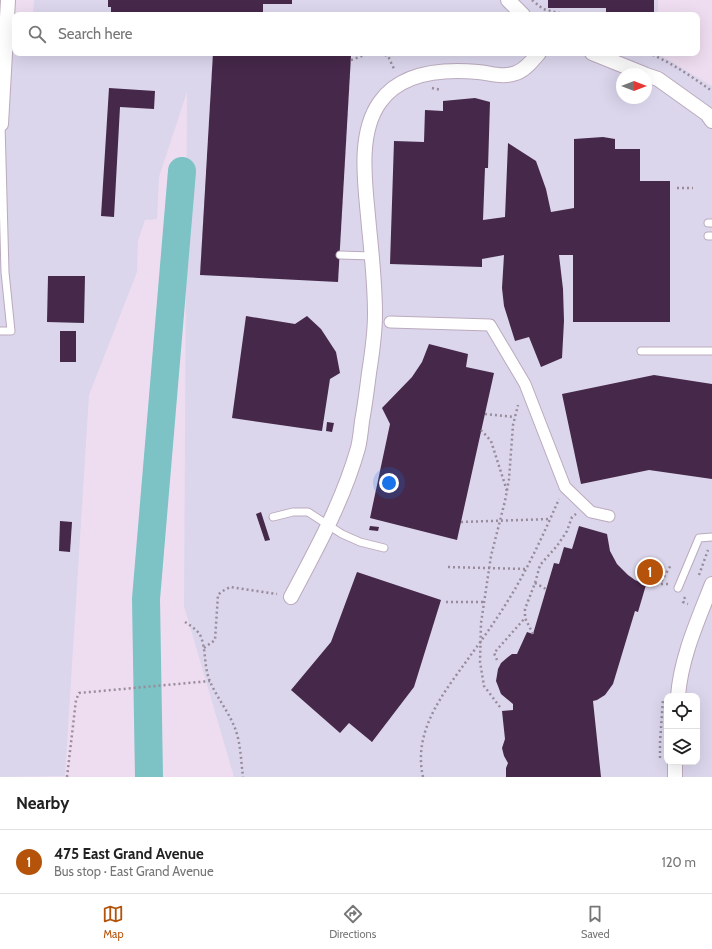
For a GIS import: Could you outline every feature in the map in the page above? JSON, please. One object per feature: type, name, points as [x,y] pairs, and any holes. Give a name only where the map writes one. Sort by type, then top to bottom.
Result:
[{"type":"street","points":[[2,124],[2,63],[8,0]]},
{"type":"street","points":[[508,0],[520,12]]},
{"type":"street","points":[[292,597],[329,526],[341,498],[358,447],[369,372],[375,315],[372,256],[364,172],[365,147],[371,121],[380,102],[394,88],[412,77],[438,72],[479,72],[500,76],[516,73],[528,65],[536,56]]},
{"type":"street","points":[[600,56],[630,68]]},
{"type":"street","points":[[652,77],[658,79],[707,114],[712,121]]},
{"type":"street","points":[[390,322],[490,324],[525,384],[565,487],[591,512],[609,516]]},
{"type":"street","points":[[678,693],[690,639],[712,584]]},
{"type":"street","points":[[674,765],[675,777]]},
{"type":"lane","points":[[0,331],[11,331],[5,272],[2,124]]},
{"type":"lane","points":[[340,255],[372,256]]},
{"type":"lane","points":[[641,351],[712,351]]},
{"type":"lane","points":[[273,517],[293,512],[308,512],[342,534],[360,542],[384,548]]},
{"type":"lane","points":[[678,588],[699,538],[712,537]]},
{"type":"path","points":[[532,0],[544,9],[556,12]]},
{"type":"path","points":[[351,60],[362,56]]},
{"type":"path","points":[[388,56],[396,73]]},
{"type":"path","points":[[656,56],[685,72],[712,91]]},
{"type":"path","points":[[677,188],[692,188]]},
{"type":"path","points":[[500,707],[484,686],[480,662],[481,623],[491,556],[507,492],[510,473],[513,425],[518,404]]},
{"type":"path","points":[[485,414],[515,417]]},
{"type":"path","points":[[481,430],[491,440],[507,492]]},
{"type":"path","points":[[423,777],[421,749],[425,729],[431,714],[497,618],[526,569],[565,487]]},
{"type":"path","points":[[533,634],[525,618],[525,609],[540,565],[567,532],[572,517],[585,506]]},
{"type":"path","points":[[461,522],[550,519]]},
{"type":"path","points":[[668,584],[661,584],[661,582],[671,565]]},
{"type":"path","points":[[448,567],[526,569]]},
{"type":"path","points":[[535,583],[546,589]]},
{"type":"path","points":[[204,648],[215,640],[218,595],[225,589],[230,587],[241,588],[292,597]]},
{"type":"path","points":[[446,602],[484,602]]},
{"type":"path","points":[[683,602],[689,604]]},
{"type":"path","points":[[497,660],[494,653],[525,618]]},
{"type":"path","points":[[185,622],[198,631],[201,637],[204,648],[206,668],[210,681],[236,731],[240,749],[243,777]]},
{"type":"path","points":[[67,777],[76,700],[79,693],[210,681]]},
{"type":"shaded area","points":[[34,0],[658,0],[658,12],[33,12]]},
{"type":"shaded area","points":[[0,39],[12,39],[12,56],[662,56],[712,86],[712,777],[234,777],[184,606],[187,92],[159,177],[157,219],[145,220],[138,241],[137,272],[89,395],[65,776],[0,777]]},
{"type":"building","points":[[108,0],[292,0],[292,4],[263,4],[263,12],[111,12],[111,7],[108,7]]},
{"type":"building","points":[[548,0],[654,0],[654,12],[606,12],[606,8],[548,8]]},
{"type":"building","points":[[213,56],[351,56],[338,282],[200,275]]},
{"type":"building","points":[[109,88],[155,91],[154,109],[120,107],[114,217],[101,216]]},
{"type":"building","points":[[475,98],[490,102],[488,168],[485,168],[483,220],[505,217],[508,143],[536,161],[546,189],[551,212],[574,208],[574,139],[603,137],[615,139],[615,149],[640,149],[640,181],[670,181],[670,322],[573,322],[573,255],[559,255],[563,289],[564,321],[562,358],[541,367],[529,337],[515,341],[504,306],[502,288],[504,255],[482,259],[482,267],[390,264],[394,141],[424,142],[425,110],[443,111],[443,101]]},
{"type":"building","points":[[48,276],[85,276],[84,323],[47,322]]},
{"type":"building","points":[[246,316],[295,324],[307,316],[321,329],[336,352],[340,373],[330,379],[322,431],[232,418]]},
{"type":"building","points":[[60,331],[76,331],[76,362],[60,362]]},
{"type":"building","points":[[429,344],[468,354],[466,367],[494,373],[457,540],[370,518],[390,424],[382,408],[412,377],[422,362]]},
{"type":"building","points":[[654,375],[712,384],[712,479],[649,470],[581,484],[562,394]]},
{"type":"building","points":[[327,422],[334,423],[332,432],[326,431]]},
{"type":"building","points":[[261,512],[270,540],[265,541],[256,514]]},
{"type":"building","points":[[60,521],[72,522],[70,552],[59,551]]},
{"type":"building","points":[[370,526],[379,527],[378,531],[369,530]]},
{"type":"building","points":[[579,526],[607,534],[610,551],[617,564],[628,575],[646,585],[638,612],[635,611],[613,684],[605,695],[593,701],[601,777],[506,777],[506,768],[508,763],[502,748],[505,739],[502,711],[513,710],[513,704],[501,694],[496,681],[498,669],[501,663],[508,657],[512,654],[517,654],[527,632],[533,634],[554,563],[559,564],[564,547],[572,549]]},
{"type":"building","points":[[357,572],[441,600],[414,687],[372,742],[349,723],[340,733],[291,690],[331,642]]},
{"type":"waterway","points":[[149,777],[146,599],[182,171]]},
{"type":"place","name":"475 East Grand Avenue","points":[[650,572]]}]
